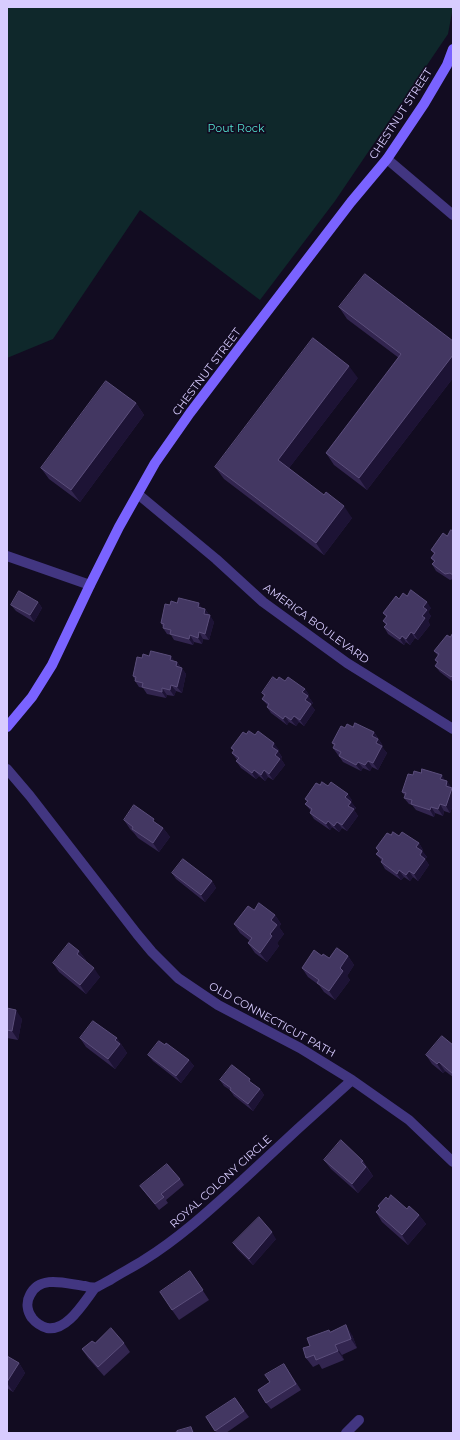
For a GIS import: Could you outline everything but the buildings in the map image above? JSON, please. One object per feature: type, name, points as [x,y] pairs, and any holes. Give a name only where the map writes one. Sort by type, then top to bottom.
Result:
[{"type":"main road","name":"CHESTNUT STREET","points":[[7,727],[32,697],[52,665],[119,527],[139,494],[155,463],[190,413],[351,202],[387,159],[424,104],[447,65],[453,49]]},
{"type":"street","points":[[387,159],[453,215]]},
{"type":"street","name":"AMERICA BOULEVARD","points":[[139,494],[216,559],[263,602],[347,663],[453,729]]},
{"type":"street","points":[[7,556],[90,585]]},
{"type":"street","name":"OLD CONNECTICUT PATH","points":[[7,769],[30,796],[137,934],[152,952],[178,978],[218,1005],[300,1048],[352,1080],[409,1120],[453,1162]]},
{"type":"street","name":"ROYAL COLONY CIRCLE","points":[[95,1288],[56,1282],[40,1284],[30,1295],[28,1309],[35,1322],[41,1326],[56,1328],[63,1325],[69,1320],[95,1288],[148,1257],[184,1232],[352,1080]]},
{"type":"street","points":[[346,1433],[359,1420]]},
{"type":"green space","name":"Pout Rock","points":[[7,7],[453,7],[448,34],[335,201],[260,300],[140,210],[53,339],[7,358]]}]
